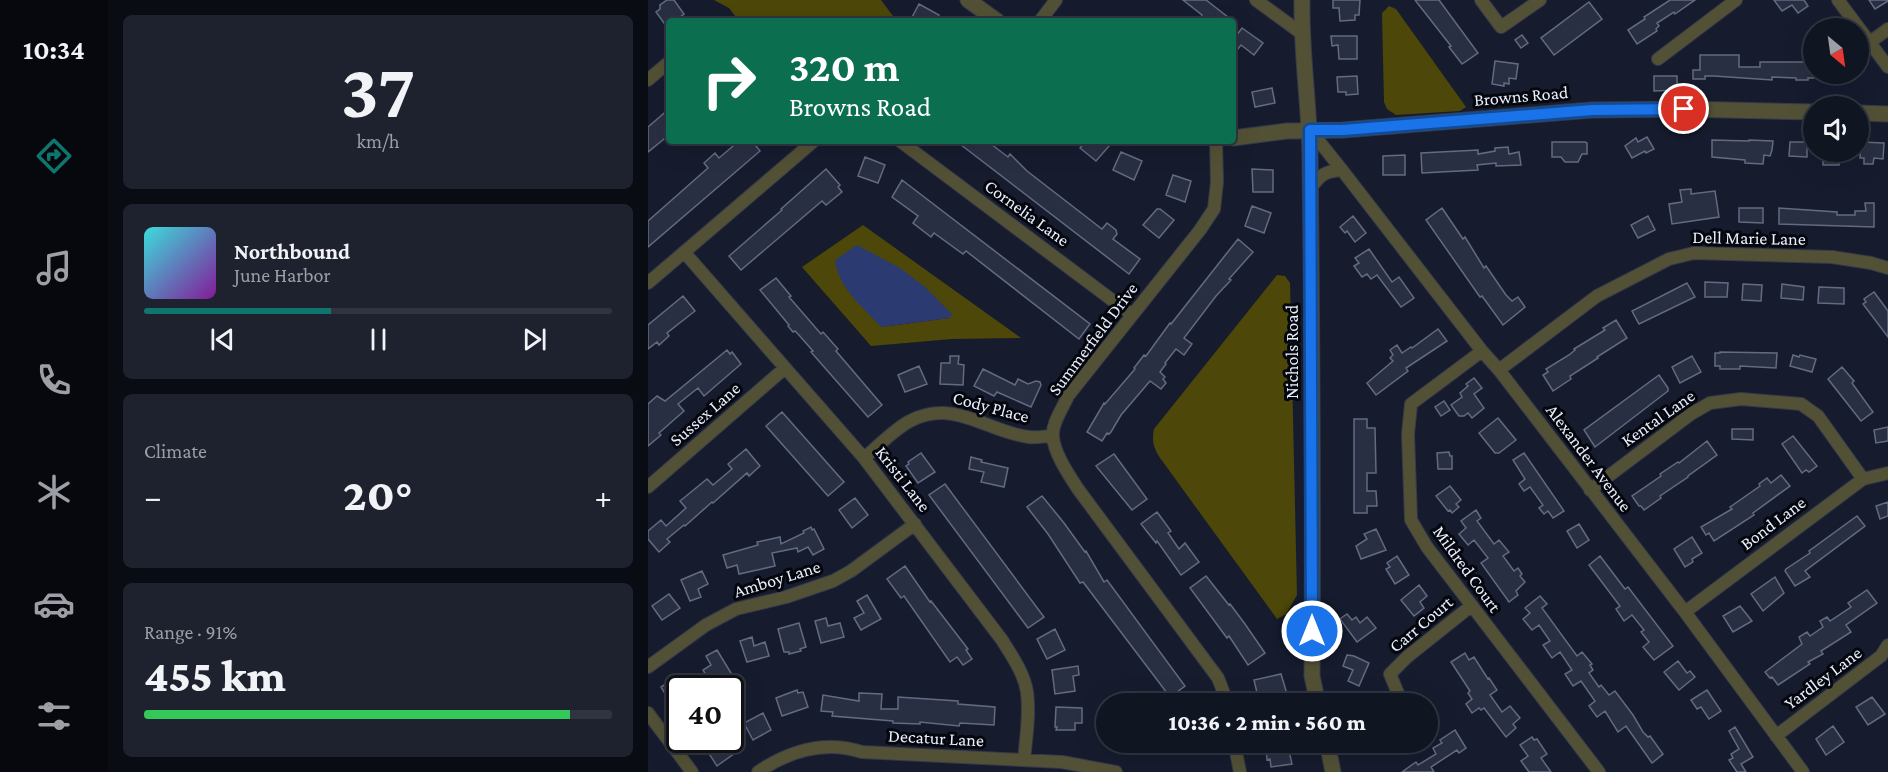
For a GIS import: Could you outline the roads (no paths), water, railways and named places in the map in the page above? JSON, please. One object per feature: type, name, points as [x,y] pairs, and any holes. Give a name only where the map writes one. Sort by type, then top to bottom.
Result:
[{"type":"street","points":[[968,0],[993,18]]},
{"type":"street","points":[[1042,18],[1056,0]]},
{"type":"street","points":[[1256,0],[1301,33]]},
{"type":"street","name":"Nichols Road","points":[[1302,0],[1301,33],[1310,130],[1312,676],[1316,693]]},
{"type":"street","points":[[1480,0],[1501,27],[1540,0]]},
{"type":"street","points":[[1658,59],[1736,0]]},
{"type":"street","points":[[1838,0],[1888,67]]},
{"type":"street","points":[[1870,42],[1888,29]]},
{"type":"street","points":[[648,80],[666,65]]},
{"type":"street","name":"Browns Road","points":[[1236,138],[1287,131],[1343,130],[1592,110],[1803,112]]},
{"type":"street","points":[[1869,113],[1888,114]]},
{"type":"street","name":"Alexander Avenue","points":[[1310,130],[1685,612],[1803,772]]},
{"type":"street","points":[[648,284],[810,144]]},
{"type":"street","name":"Cornelia Lane","points":[[904,144],[1132,315]]},
{"type":"street","name":"Summerfield Drive","points":[[1052,436],[1057,418],[1068,396],[1200,230],[1214,209],[1217,182],[1216,144]]},
{"type":"street","points":[[1310,189],[1320,176],[1330,171],[1342,170]]},
{"type":"street","name":"Kristi Lane","points":[[684,252],[864,458],[1002,640],[1023,678],[1027,693],[1024,760]]},
{"type":"street","name":"Dell Marie Lane","points":[[1499,370],[1597,296],[1668,259],[1694,253],[1832,257],[1888,268]]},
{"type":"street","name":"Mildred Court","points":[[1482,351],[1411,404],[1408,434],[1411,520],[1427,547],[1599,772]]},
{"type":"street","name":"Sussex Lane","points":[[648,487],[785,368]]},
{"type":"street","name":"Kental Lane","points":[[1590,490],[1691,414],[1710,403],[1741,399],[1801,404],[1818,416],[1863,479]]},
{"type":"street","name":"Cody Place","points":[[864,458],[908,422],[923,415],[940,412],[956,414],[1030,437],[1052,436]]},
{"type":"street","points":[[1052,436],[1063,466],[1078,489],[1218,678],[1224,693]]},
{"type":"street","name":"Bond Lane","points":[[1685,612],[1863,479],[1888,473]]},
{"type":"street","name":"Amboy Lane","points":[[648,667],[706,625],[736,609],[786,597],[851,571],[915,524]]},
{"type":"street","name":"Carr Court","points":[[1398,693],[1390,674],[1407,657],[1472,606]]},
{"type":"street","name":"Yardley Lane","points":[[1776,736],[1881,656],[1888,645]]},
{"type":"street","points":[[1881,656],[1888,667]]},
{"type":"street","points":[[648,713],[692,772]]},
{"type":"street","name":"Decatur Lane","points":[[758,772],[793,753],[815,748],[838,747],[862,752],[1062,762],[1116,772]]},
{"type":"street","points":[[1236,753],[1240,772]]},
{"type":"street","points":[[1329,753],[1333,772]]},
{"type":"water","points":[[857,245],[900,268],[925,287],[952,314],[950,318],[881,327],[852,296],[837,270],[835,260]]}]
